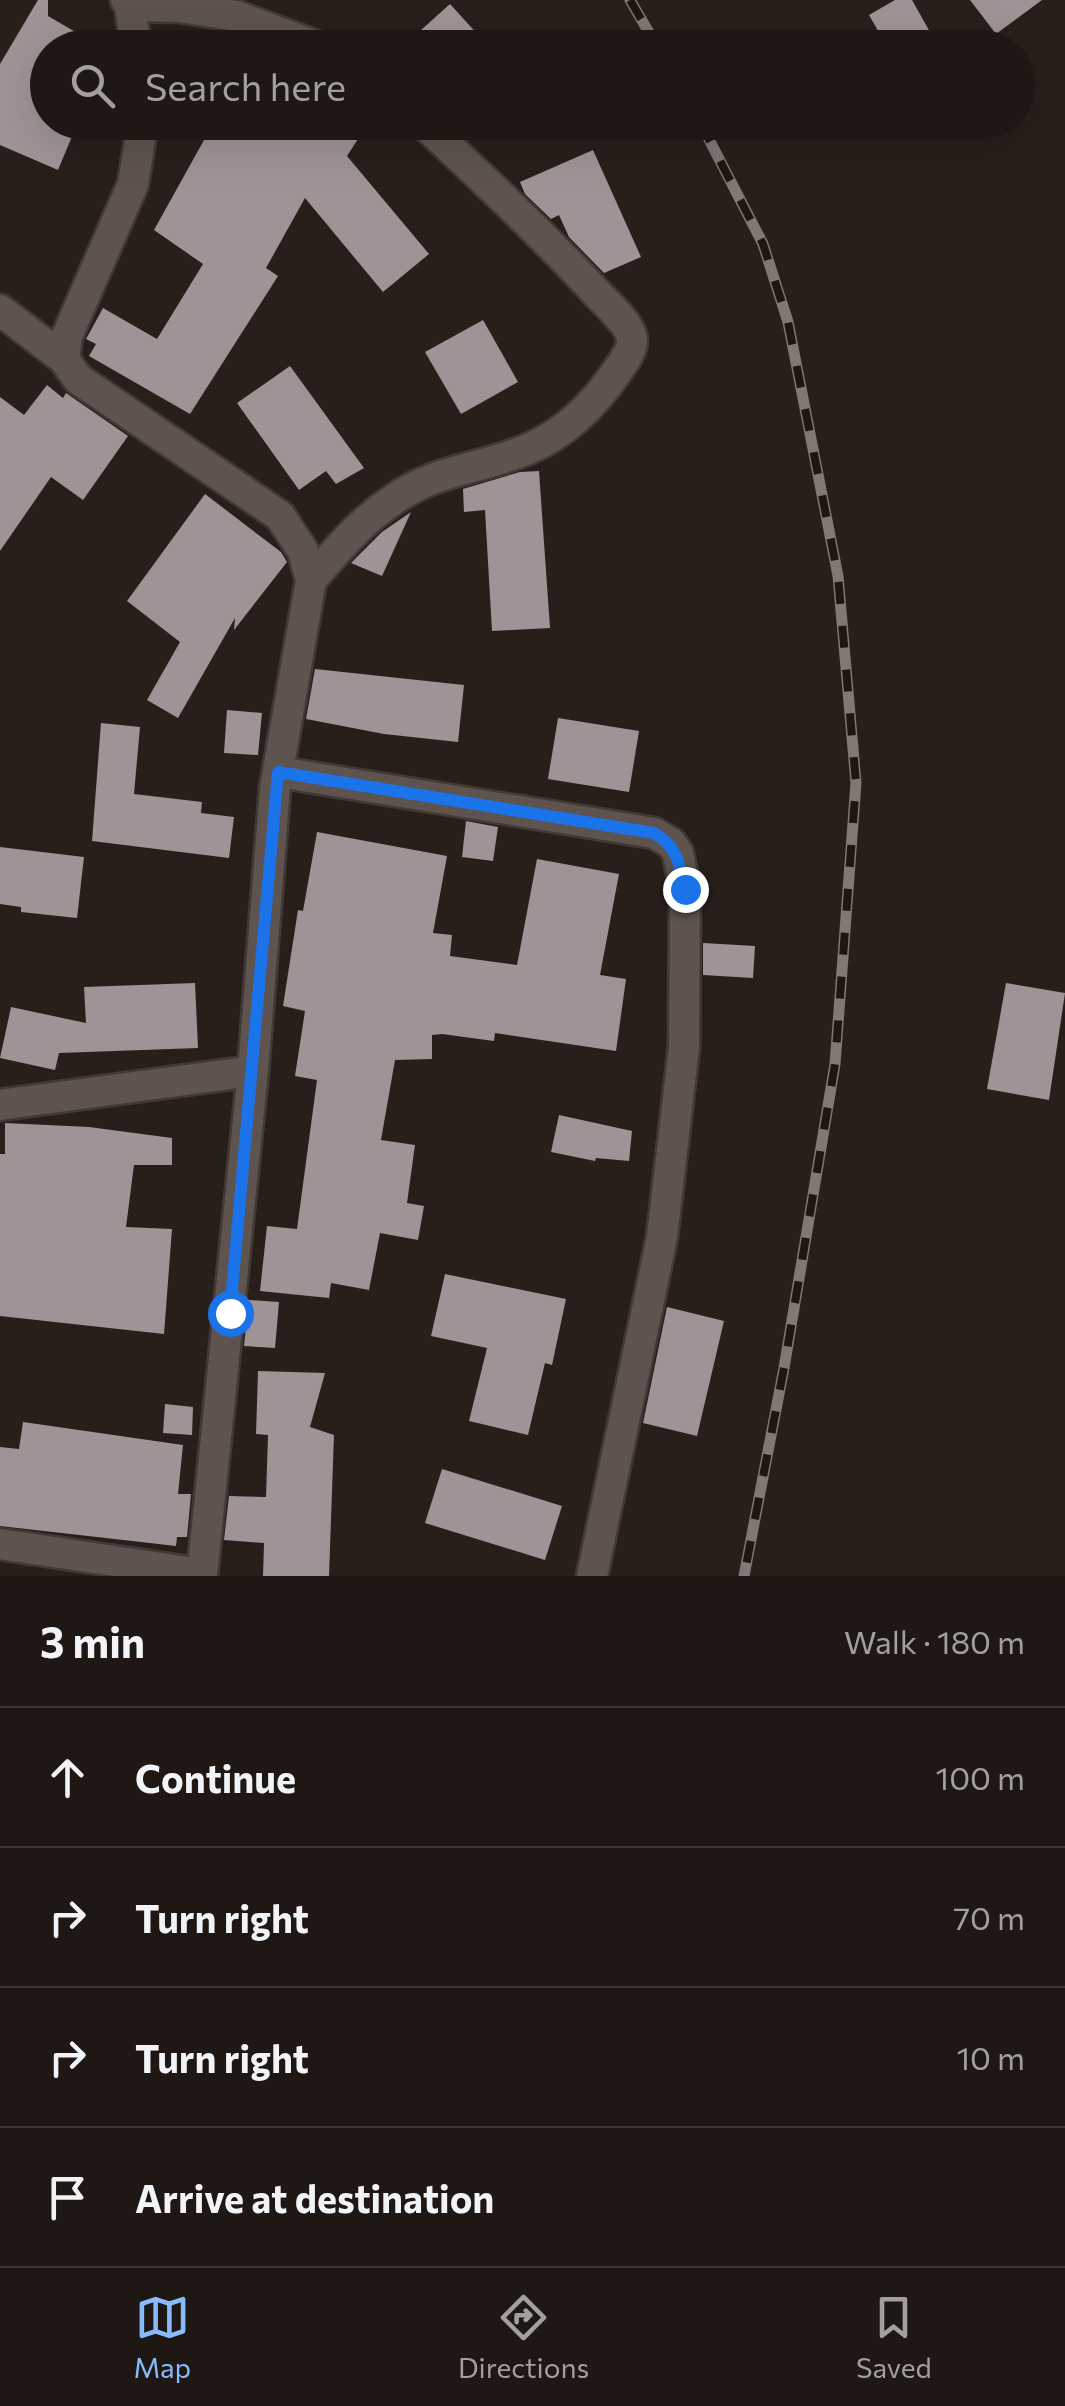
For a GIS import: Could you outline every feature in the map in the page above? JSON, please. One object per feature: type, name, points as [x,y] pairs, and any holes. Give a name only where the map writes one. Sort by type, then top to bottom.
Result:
[{"type":"street","points":[[133,30],[128,3],[236,16],[273,30]]},
{"type":"street","points":[[64,359],[67,336],[133,184],[140,140]]},
{"type":"street","points":[[312,580],[352,533],[410,490],[452,470],[526,450],[566,428],[587,409],[631,350],[631,334],[610,308],[538,230],[441,140]]},
{"type":"street","points":[[0,310],[64,359],[78,378],[280,516],[304,550],[312,580],[278,772],[253,1071],[202,1575],[0,1544]]},
{"type":"street","points":[[278,772],[654,833],[671,843],[678,854],[685,889],[684,1047],[662,1236],[592,1576]]},
{"type":"street","points":[[0,1105],[253,1071]]},
{"type":"building","points":[[38,0],[48,0],[48,16],[72,30],[30,30],[30,140],[70,140],[58,170],[0,145],[0,64]]},
{"type":"building","points":[[895,0],[912,0],[929,30],[878,30],[869,15]]},
{"type":"building","points":[[970,0],[1042,0],[1001,30],[993,30]]},
{"type":"building","points":[[450,4],[474,30],[421,30]]},
{"type":"building","points":[[204,140],[357,140],[347,156],[429,254],[383,292],[305,198],[266,268],[278,276],[190,414],[89,356],[96,344],[86,339],[103,308],[157,339],[203,264],[154,230]]},
{"type":"building","points":[[593,150],[641,257],[604,273],[569,237],[559,215],[551,219],[525,194],[520,182]]},
{"type":"building","points":[[483,320],[518,382],[461,414],[425,352]]},
{"type":"building","points":[[290,366],[364,468],[336,484],[326,471],[299,490],[237,403]]},
{"type":"building","points":[[47,385],[63,398],[66,393],[128,436],[83,500],[51,477],[0,551],[0,397],[24,415]]},
{"type":"building","points":[[539,471],[550,628],[492,631],[485,510],[464,512],[463,489],[520,472]]},
{"type":"building","points":[[205,494],[281,552],[287,562],[234,630],[235,618],[178,718],[147,700],[180,642],[127,601]]},
{"type":"building","points":[[411,512],[382,576],[351,563],[382,532]]},
{"type":"building","points":[[315,669],[464,685],[458,742],[384,734],[306,719]]},
{"type":"building","points":[[227,710],[262,713],[258,755],[224,753]]},
{"type":"building","points":[[558,718],[639,731],[629,792],[548,779]]},
{"type":"building","points":[[101,723],[140,727],[134,794],[202,802],[201,813],[234,817],[229,858],[92,841]]},
{"type":"building","points":[[466,821],[498,827],[493,861],[462,857]]},
{"type":"building","points":[[317,832],[447,856],[433,933],[452,935],[450,956],[517,965],[537,859],[619,874],[600,975],[626,979],[616,1051],[495,1033],[494,1041],[442,1034],[432,1035],[432,1059],[395,1060],[381,1140],[415,1145],[407,1203],[424,1206],[418,1240],[380,1233],[369,1290],[331,1283],[329,1298],[260,1291],[267,1226],[297,1229],[317,1080],[295,1076],[305,1011],[283,1006],[298,910],[303,911]]},
{"type":"building","points":[[0,847],[84,857],[77,918],[21,912],[21,907],[0,904]]},
{"type":"building","points":[[703,943],[755,946],[753,978],[703,975]]},
{"type":"building","points":[[195,983],[198,1048],[59,1053],[55,1070],[0,1058],[11,1007],[86,1023],[84,987]]},
{"type":"building","points":[[1006,983],[1065,993],[1049,1100],[987,1089]]},
{"type":"building","points":[[559,1115],[632,1131],[629,1161],[595,1161],[551,1152]]},
{"type":"building","points":[[5,1123],[89,1127],[172,1138],[172,1165],[134,1165],[126,1227],[172,1229],[164,1334],[0,1316],[0,1154],[5,1154]]},
{"type":"building","points":[[445,1274],[566,1299],[552,1365],[545,1363],[528,1435],[469,1421],[487,1348],[431,1336]]},
{"type":"building","points":[[249,1300],[279,1302],[275,1348],[244,1346]]},
{"type":"building","points":[[667,1307],[724,1321],[697,1436],[643,1423]]},
{"type":"building","points":[[258,1371],[325,1373],[310,1427],[334,1435],[329,1576],[263,1576],[264,1543],[224,1540],[229,1496],[266,1497],[268,1435],[256,1434]]},
{"type":"building","points":[[165,1404],[193,1407],[192,1435],[163,1433]]},
{"type":"building","points":[[23,1422],[183,1445],[178,1494],[191,1494],[187,1537],[177,1537],[176,1546],[0,1526],[0,1447],[19,1449]]},
{"type":"building","points":[[442,1469],[562,1506],[545,1560],[425,1523]]},
{"type":"railway","points":[[630,0],[648,30]]},
{"type":"railway","points":[[709,140],[763,244],[788,322],[838,576],[856,783],[835,1064],[744,1576]]},
{"type":"route","points":[[230,1313],[278,772],[654,833],[671,843],[678,854],[685,889]]}]
